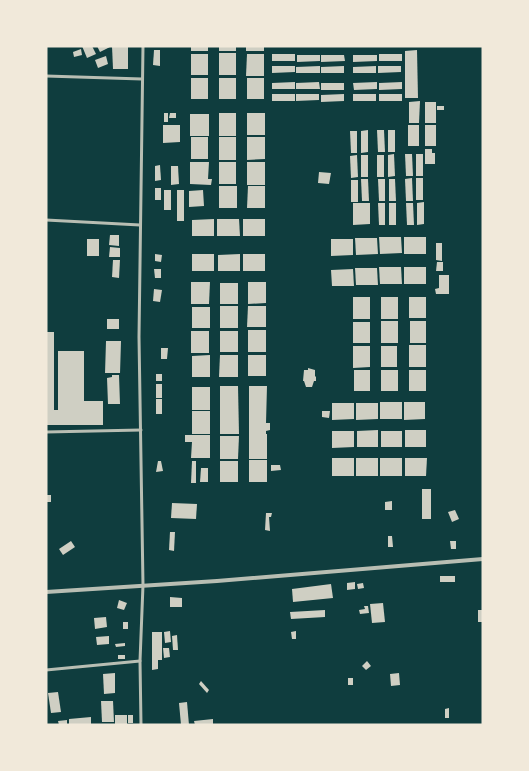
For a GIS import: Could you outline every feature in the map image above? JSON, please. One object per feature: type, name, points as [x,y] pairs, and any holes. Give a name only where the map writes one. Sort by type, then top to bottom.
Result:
[{"type":"street","points":[[141,725],[140,661],[143,585],[139,337],[143,46]]},
{"type":"street","points":[[46,76],[142,80]]},
{"type":"street","points":[[46,220],[140,225]]},
{"type":"street","points":[[46,432],[141,430]]},
{"type":"street","points":[[46,592],[217,581],[483,558]]},
{"type":"street","points":[[46,670],[140,661]]},
{"type":"building","points":[[82,46],[92,46],[96,54],[87,58]]},
{"type":"building","points":[[97,46],[112,46],[100,52]]},
{"type":"building","points":[[112,46],[128,46],[128,69],[113,69]]},
{"type":"building","points":[[191,46],[208,46],[208,51],[191,51]]},
{"type":"building","points":[[219,46],[236,46],[236,51],[219,51]]},
{"type":"building","points":[[246,46],[264,46],[264,51],[246,51]]},
{"type":"building","points":[[81,49],[82,55],[74,57],[73,52]]},
{"type":"building","points":[[154,50],[160,50],[160,66],[153,65]]},
{"type":"building","points":[[417,50],[418,98],[405,98],[405,51]]},
{"type":"building","points":[[219,53],[236,53],[236,75],[219,75]]},
{"type":"building","points":[[191,54],[208,54],[208,75],[191,75]]},
{"type":"building","points":[[247,54],[264,54],[264,76],[246,76]]},
{"type":"building","points":[[272,54],[295,54],[295,61],[272,61]]},
{"type":"building","points":[[379,54],[402,54],[402,61],[379,61]]},
{"type":"building","points":[[297,55],[320,55],[320,61],[297,62]]},
{"type":"building","points":[[321,55],[344,55],[345,61],[321,62]]},
{"type":"building","points":[[353,55],[377,55],[377,61],[353,62]]},
{"type":"building","points":[[106,56],[108,64],[98,68],[95,60]]},
{"type":"building","points":[[272,66],[295,66],[295,72],[272,73]]},
{"type":"building","points":[[320,66],[320,73],[296,73],[296,67]]},
{"type":"building","points":[[344,66],[344,73],[321,73],[321,67]]},
{"type":"building","points":[[376,66],[376,73],[353,73],[353,67]]},
{"type":"building","points":[[378,66],[401,66],[401,72],[378,73]]},
{"type":"building","points":[[191,78],[208,78],[208,99],[191,99]]},
{"type":"building","points":[[219,78],[236,78],[236,99],[219,99]]},
{"type":"building","points":[[247,78],[264,78],[264,99],[247,99]]},
{"type":"building","points":[[295,82],[295,89],[272,89],[272,83]]},
{"type":"building","points":[[319,82],[320,89],[296,89],[296,83]]},
{"type":"building","points":[[377,82],[377,89],[354,90],[353,83]]},
{"type":"building","points":[[402,82],[402,89],[379,90],[379,83]]},
{"type":"building","points":[[321,83],[344,83],[344,90],[321,90]]},
{"type":"building","points":[[272,94],[295,94],[295,101],[272,101]]},
{"type":"building","points":[[296,94],[319,94],[319,100],[296,101]]},
{"type":"building","points":[[344,94],[344,101],[321,102],[321,95]]},
{"type":"building","points":[[353,94],[376,94],[376,101],[353,101]]},
{"type":"building","points":[[379,94],[402,94],[402,101],[379,101]]},
{"type":"building","points":[[420,101],[419,123],[409,123],[409,102]]},
{"type":"building","points":[[425,102],[436,102],[436,123],[425,123]]},
{"type":"building","points":[[437,106],[444,106],[444,110],[437,110]]},
{"type":"building","points":[[164,113],[168,113],[168,122],[164,122]]},
{"type":"building","points":[[170,113],[176,113],[176,118],[169,118]]},
{"type":"building","points":[[219,113],[236,113],[236,136],[219,136]]},
{"type":"building","points":[[247,113],[265,113],[265,135],[247,135]]},
{"type":"building","points":[[190,114],[209,114],[209,136],[190,136]]},
{"type":"building","points":[[163,125],[180,125],[180,142],[163,143]]},
{"type":"building","points":[[408,125],[419,125],[419,146],[408,146]]},
{"type":"building","points":[[425,125],[436,125],[436,146],[425,146]]},
{"type":"building","points":[[368,130],[368,152],[361,153],[361,131]]},
{"type":"building","points":[[377,130],[384,130],[385,152],[378,152]]},
{"type":"building","points":[[388,130],[395,130],[395,152],[388,152]]},
{"type":"building","points":[[350,131],[357,131],[357,153],[351,153]]},
{"type":"building","points":[[191,137],[208,137],[208,159],[191,159]]},
{"type":"building","points":[[219,137],[236,137],[236,160],[219,160]]},
{"type":"building","points":[[247,137],[265,137],[265,159],[247,160]]},
{"type":"building","points":[[425,149],[432,149],[432,153],[435,153],[435,164],[425,164]]},
{"type":"building","points":[[394,154],[395,176],[388,177],[388,155]]},
{"type":"building","points":[[405,154],[412,154],[413,176],[406,176]]},
{"type":"building","points":[[416,154],[423,154],[423,176],[416,176]]},
{"type":"building","points":[[357,155],[358,177],[351,178],[350,156]]},
{"type":"building","points":[[361,155],[368,155],[368,177],[361,177]]},
{"type":"building","points":[[377,155],[384,155],[384,177],[377,177]]},
{"type":"building","points":[[190,162],[209,162],[208,179],[212,179],[211,185],[190,184]]},
{"type":"building","points":[[219,162],[236,162],[236,184],[219,184]]},
{"type":"building","points":[[247,162],[265,162],[265,185],[247,185]]},
{"type":"building","points":[[160,165],[161,180],[155,181],[155,166]]},
{"type":"building","points":[[171,166],[178,166],[179,184],[171,185]]},
{"type":"building","points":[[319,172],[331,173],[329,184],[318,183]]},
{"type":"building","points":[[412,178],[413,201],[406,201],[405,179]]},
{"type":"building","points":[[416,178],[423,178],[423,200],[416,200]]},
{"type":"building","points":[[361,179],[368,179],[369,201],[362,201]]},
{"type":"building","points":[[378,179],[385,179],[385,201],[379,201]]},
{"type":"building","points":[[389,179],[395,179],[396,201],[389,201]]},
{"type":"building","points":[[351,180],[358,180],[358,202],[351,202]]},
{"type":"building","points":[[219,186],[237,186],[237,208],[219,208]]},
{"type":"building","points":[[248,186],[265,186],[265,208],[247,208]]},
{"type":"building","points":[[155,188],[161,188],[161,200],[155,200]]},
{"type":"building","points":[[164,190],[171,190],[171,210],[164,210]]},
{"type":"building","points":[[177,190],[184,190],[184,221],[177,221]]},
{"type":"building","points":[[203,190],[204,206],[189,207],[189,191]]},
{"type":"building","points":[[424,202],[424,224],[417,225],[417,203]]},
{"type":"building","points":[[353,203],[370,203],[370,224],[353,225]]},
{"type":"building","points":[[378,203],[385,203],[385,225],[379,225]]},
{"type":"building","points":[[389,203],[396,203],[396,225],[389,225]]},
{"type":"building","points":[[406,203],[413,203],[414,225],[407,225]]},
{"type":"building","points":[[214,219],[214,236],[192,236],[192,220]]},
{"type":"building","points":[[217,219],[239,219],[240,236],[217,236]]},
{"type":"building","points":[[243,219],[265,219],[265,236],[243,236]]},
{"type":"building","points":[[110,235],[119,235],[119,246],[109,245]]},
{"type":"building","points":[[379,237],[401,237],[402,253],[380,254]]},
{"type":"building","points":[[404,237],[426,237],[426,254],[404,254]]},
{"type":"building","points":[[355,238],[377,238],[378,254],[356,255]]},
{"type":"building","points":[[87,239],[99,239],[99,256],[87,256]]},
{"type":"building","points":[[331,239],[353,239],[353,255],[331,256]]},
{"type":"building","points":[[436,243],[442,243],[442,261],[436,260]]},
{"type":"building","points":[[110,247],[120,248],[120,257],[109,257]]},
{"type":"building","points":[[155,254],[162,255],[161,262],[155,261]]},
{"type":"building","points":[[192,254],[214,254],[214,271],[192,271]]},
{"type":"building","points":[[240,254],[240,271],[218,271],[218,255]]},
{"type":"building","points":[[243,254],[265,254],[265,271],[243,271]]},
{"type":"building","points":[[113,260],[120,260],[119,278],[112,277]]},
{"type":"building","points":[[437,262],[443,262],[443,271],[436,271]]},
{"type":"building","points":[[379,267],[401,267],[402,284],[380,284]]},
{"type":"building","points":[[404,267],[426,267],[426,284],[404,284]]},
{"type":"building","points":[[355,268],[377,268],[378,285],[356,285]]},
{"type":"building","points":[[154,269],[161,269],[161,278],[155,278]]},
{"type":"building","points":[[353,269],[354,286],[332,286],[331,270]]},
{"type":"building","points":[[439,275],[449,275],[449,294],[436,294],[435,289],[439,288]]},
{"type":"building","points":[[191,282],[210,282],[209,304],[191,304]]},
{"type":"building","points":[[248,282],[266,282],[266,303],[248,304]]},
{"type":"building","points":[[220,283],[238,283],[238,304],[220,304]]},
{"type":"building","points":[[154,289],[162,290],[160,302],[153,301]]},
{"type":"building","points":[[353,297],[370,297],[370,319],[353,319]]},
{"type":"building","points":[[381,297],[398,297],[398,319],[381,319]]},
{"type":"building","points":[[409,297],[426,297],[426,318],[409,318]]},
{"type":"building","points":[[220,306],[238,306],[238,328],[220,328]]},
{"type":"building","points":[[248,306],[266,306],[266,327],[247,327]]},
{"type":"building","points":[[192,307],[210,307],[210,328],[192,328]]},
{"type":"building","points":[[107,319],[119,319],[119,329],[107,329]]},
{"type":"building","points":[[381,321],[398,321],[398,343],[381,343]]},
{"type":"building","points":[[410,321],[426,321],[426,343],[410,343]]},
{"type":"building","points":[[353,322],[370,322],[370,343],[353,343]]},
{"type":"building","points":[[248,330],[266,330],[266,352],[248,352]]},
{"type":"building","points":[[191,331],[209,331],[209,353],[191,353]]},
{"type":"building","points":[[220,331],[238,331],[238,352],[220,352]]},
{"type":"building","points":[[46,332],[54,332],[54,410],[58,410],[58,351],[84,351],[84,401],[103,401],[103,425],[46,425]]},
{"type":"building","points":[[106,341],[121,341],[120,373],[105,373]]},
{"type":"building","points":[[409,345],[426,345],[426,367],[409,367]]},
{"type":"building","points":[[353,346],[370,346],[370,367],[353,368]]},
{"type":"building","points":[[381,346],[397,346],[397,367],[381,367]]},
{"type":"building","points":[[161,348],[168,348],[167,359],[161,359]]},
{"type":"building","points":[[210,355],[210,377],[192,377],[192,356]]},
{"type":"building","points":[[220,355],[238,355],[238,377],[219,377]]},
{"type":"building","points":[[248,355],[266,355],[266,376],[248,376]]},
{"type":"building","points":[[308,368],[315,370],[316,381],[314,381],[312,387],[306,387],[303,381],[304,370],[308,370]]},
{"type":"building","points":[[354,370],[370,370],[370,391],[354,391]]},
{"type":"building","points":[[381,370],[398,370],[398,391],[381,391]]},
{"type":"building","points":[[409,370],[426,370],[426,391],[409,391]]},
{"type":"building","points":[[156,374],[162,374],[162,381],[156,381]]},
{"type":"building","points":[[112,375],[119,375],[120,404],[108,404],[107,378],[112,377]]},
{"type":"building","points":[[156,384],[162,384],[162,398],[156,398]]},
{"type":"building","points":[[220,386],[238,386],[239,434],[220,434]]},
{"type":"building","points":[[249,386],[267,386],[266,423],[270,423],[270,430],[266,431],[267,459],[249,459]]},
{"type":"building","points":[[192,387],[210,387],[210,410],[192,410]]},
{"type":"building","points":[[156,399],[162,399],[162,414],[156,414]]},
{"type":"building","points":[[380,402],[402,402],[402,419],[380,419]]},
{"type":"building","points":[[404,402],[425,402],[425,419],[404,420]]},
{"type":"building","points":[[332,403],[354,403],[354,419],[332,420]]},
{"type":"building","points":[[356,403],[378,403],[378,419],[356,420]]},
{"type":"building","points":[[192,411],[210,411],[210,434],[192,434]]},
{"type":"building","points":[[322,411],[330,411],[329,418],[322,417]]},
{"type":"building","points":[[378,430],[378,447],[357,447],[357,431]]},
{"type":"building","points":[[405,430],[426,430],[426,447],[405,447]]},
{"type":"building","points":[[332,431],[354,431],[354,447],[332,448]]},
{"type":"building","points":[[381,431],[402,431],[402,447],[381,447]]},
{"type":"building","points":[[185,435],[210,435],[210,458],[191,458],[192,442],[185,442]]},
{"type":"building","points":[[220,436],[239,436],[238,459],[220,459]]},
{"type":"building","points":[[332,458],[354,458],[354,476],[332,476]]},
{"type":"building","points":[[356,458],[378,458],[378,476],[356,476]]},
{"type":"building","points":[[380,458],[402,458],[402,476],[380,476]]},
{"type":"building","points":[[405,458],[427,458],[426,476],[405,476]]},
{"type":"building","points":[[249,460],[267,460],[267,482],[249,482]]},
{"type":"building","points":[[158,461],[161,461],[163,471],[156,472]]},
{"type":"building","points":[[192,461],[196,461],[196,483],[191,483]]},
{"type":"building","points":[[220,461],[238,461],[238,482],[220,482]]},
{"type":"building","points":[[271,465],[280,465],[281,470],[271,471]]},
{"type":"building","points":[[201,468],[208,468],[208,482],[200,482]]},
{"type":"building","points":[[422,489],[431,489],[431,519],[422,519]]},
{"type":"building","points":[[46,495],[51,495],[51,502],[46,502]]},
{"type":"building","points":[[392,501],[392,510],[385,510],[385,502]]},
{"type":"building","points":[[172,503],[197,504],[196,519],[171,518]]},
{"type":"building","points":[[455,510],[459,519],[452,522],[448,512]]},
{"type":"building","points":[[266,513],[272,513],[271,517],[269,517],[270,531],[265,530]]},
{"type":"building","points":[[170,532],[175,532],[174,551],[169,550]]},
{"type":"building","points":[[388,536],[392,536],[393,547],[388,547]]},
{"type":"building","points":[[71,541],[75,547],[63,555],[59,549]]},
{"type":"building","points":[[450,541],[456,541],[456,549],[451,549]]},
{"type":"building","points":[[440,576],[455,576],[455,582],[440,582]]},
{"type":"building","points":[[355,582],[355,589],[347,590],[347,583]]},
{"type":"building","points":[[363,583],[364,588],[358,589],[357,584]]},
{"type":"building","points":[[331,584],[333,598],[293,602],[292,589]]},
{"type":"building","points":[[170,597],[182,598],[182,607],[170,607]]},
{"type":"building","points":[[119,600],[127,603],[124,610],[117,608]]},
{"type":"building","points":[[383,603],[385,622],[372,623],[370,604]]},
{"type":"building","points":[[364,606],[368,606],[369,613],[360,614],[359,610],[365,609]]},
{"type":"building","points":[[325,610],[325,617],[291,619],[290,612]]},
{"type":"building","points":[[478,610],[483,610],[483,622],[478,622]]},
{"type":"building","points":[[106,617],[107,627],[95,629],[94,618]]},
{"type":"building","points":[[123,622],[128,622],[128,629],[123,629]]},
{"type":"building","points":[[170,631],[171,642],[165,643],[164,632]]},
{"type":"building","points":[[296,631],[296,639],[292,639],[291,632]]},
{"type":"building","points":[[152,632],[162,632],[162,660],[158,660],[158,669],[152,670]]},
{"type":"building","points":[[177,635],[178,650],[173,650],[172,636]]},
{"type":"building","points":[[109,636],[109,644],[97,645],[96,637]]},
{"type":"building","points":[[125,643],[125,646],[116,647],[115,644]]},
{"type":"building","points":[[163,648],[169,648],[170,657],[164,658]]},
{"type":"building","points":[[118,655],[125,655],[125,659],[118,659]]},
{"type":"building","points":[[367,661],[371,666],[366,670],[362,666]]},
{"type":"building","points":[[115,673],[115,693],[104,694],[103,674]]},
{"type":"building","points":[[399,673],[400,685],[391,686],[390,674]]},
{"type":"building","points":[[348,678],[353,678],[353,685],[348,685]]},
{"type":"building","points":[[201,681],[209,690],[207,693],[199,684]]},
{"type":"building","points":[[58,692],[61,712],[51,713],[48,693]]},
{"type":"building","points":[[101,701],[113,701],[114,722],[102,722]]},
{"type":"building","points":[[187,702],[189,725],[181,725],[179,703]]},
{"type":"building","points":[[449,708],[449,718],[445,718],[445,709]]},
{"type":"building","points":[[115,715],[127,715],[127,724],[115,724]]},
{"type":"building","points":[[128,715],[133,715],[133,723],[128,723]]},
{"type":"building","points":[[91,717],[91,725],[69,725],[69,719]]},
{"type":"building","points":[[213,719],[213,725],[195,725],[194,721]]},
{"type":"building","points":[[67,720],[67,725],[59,725],[58,721]]}]
